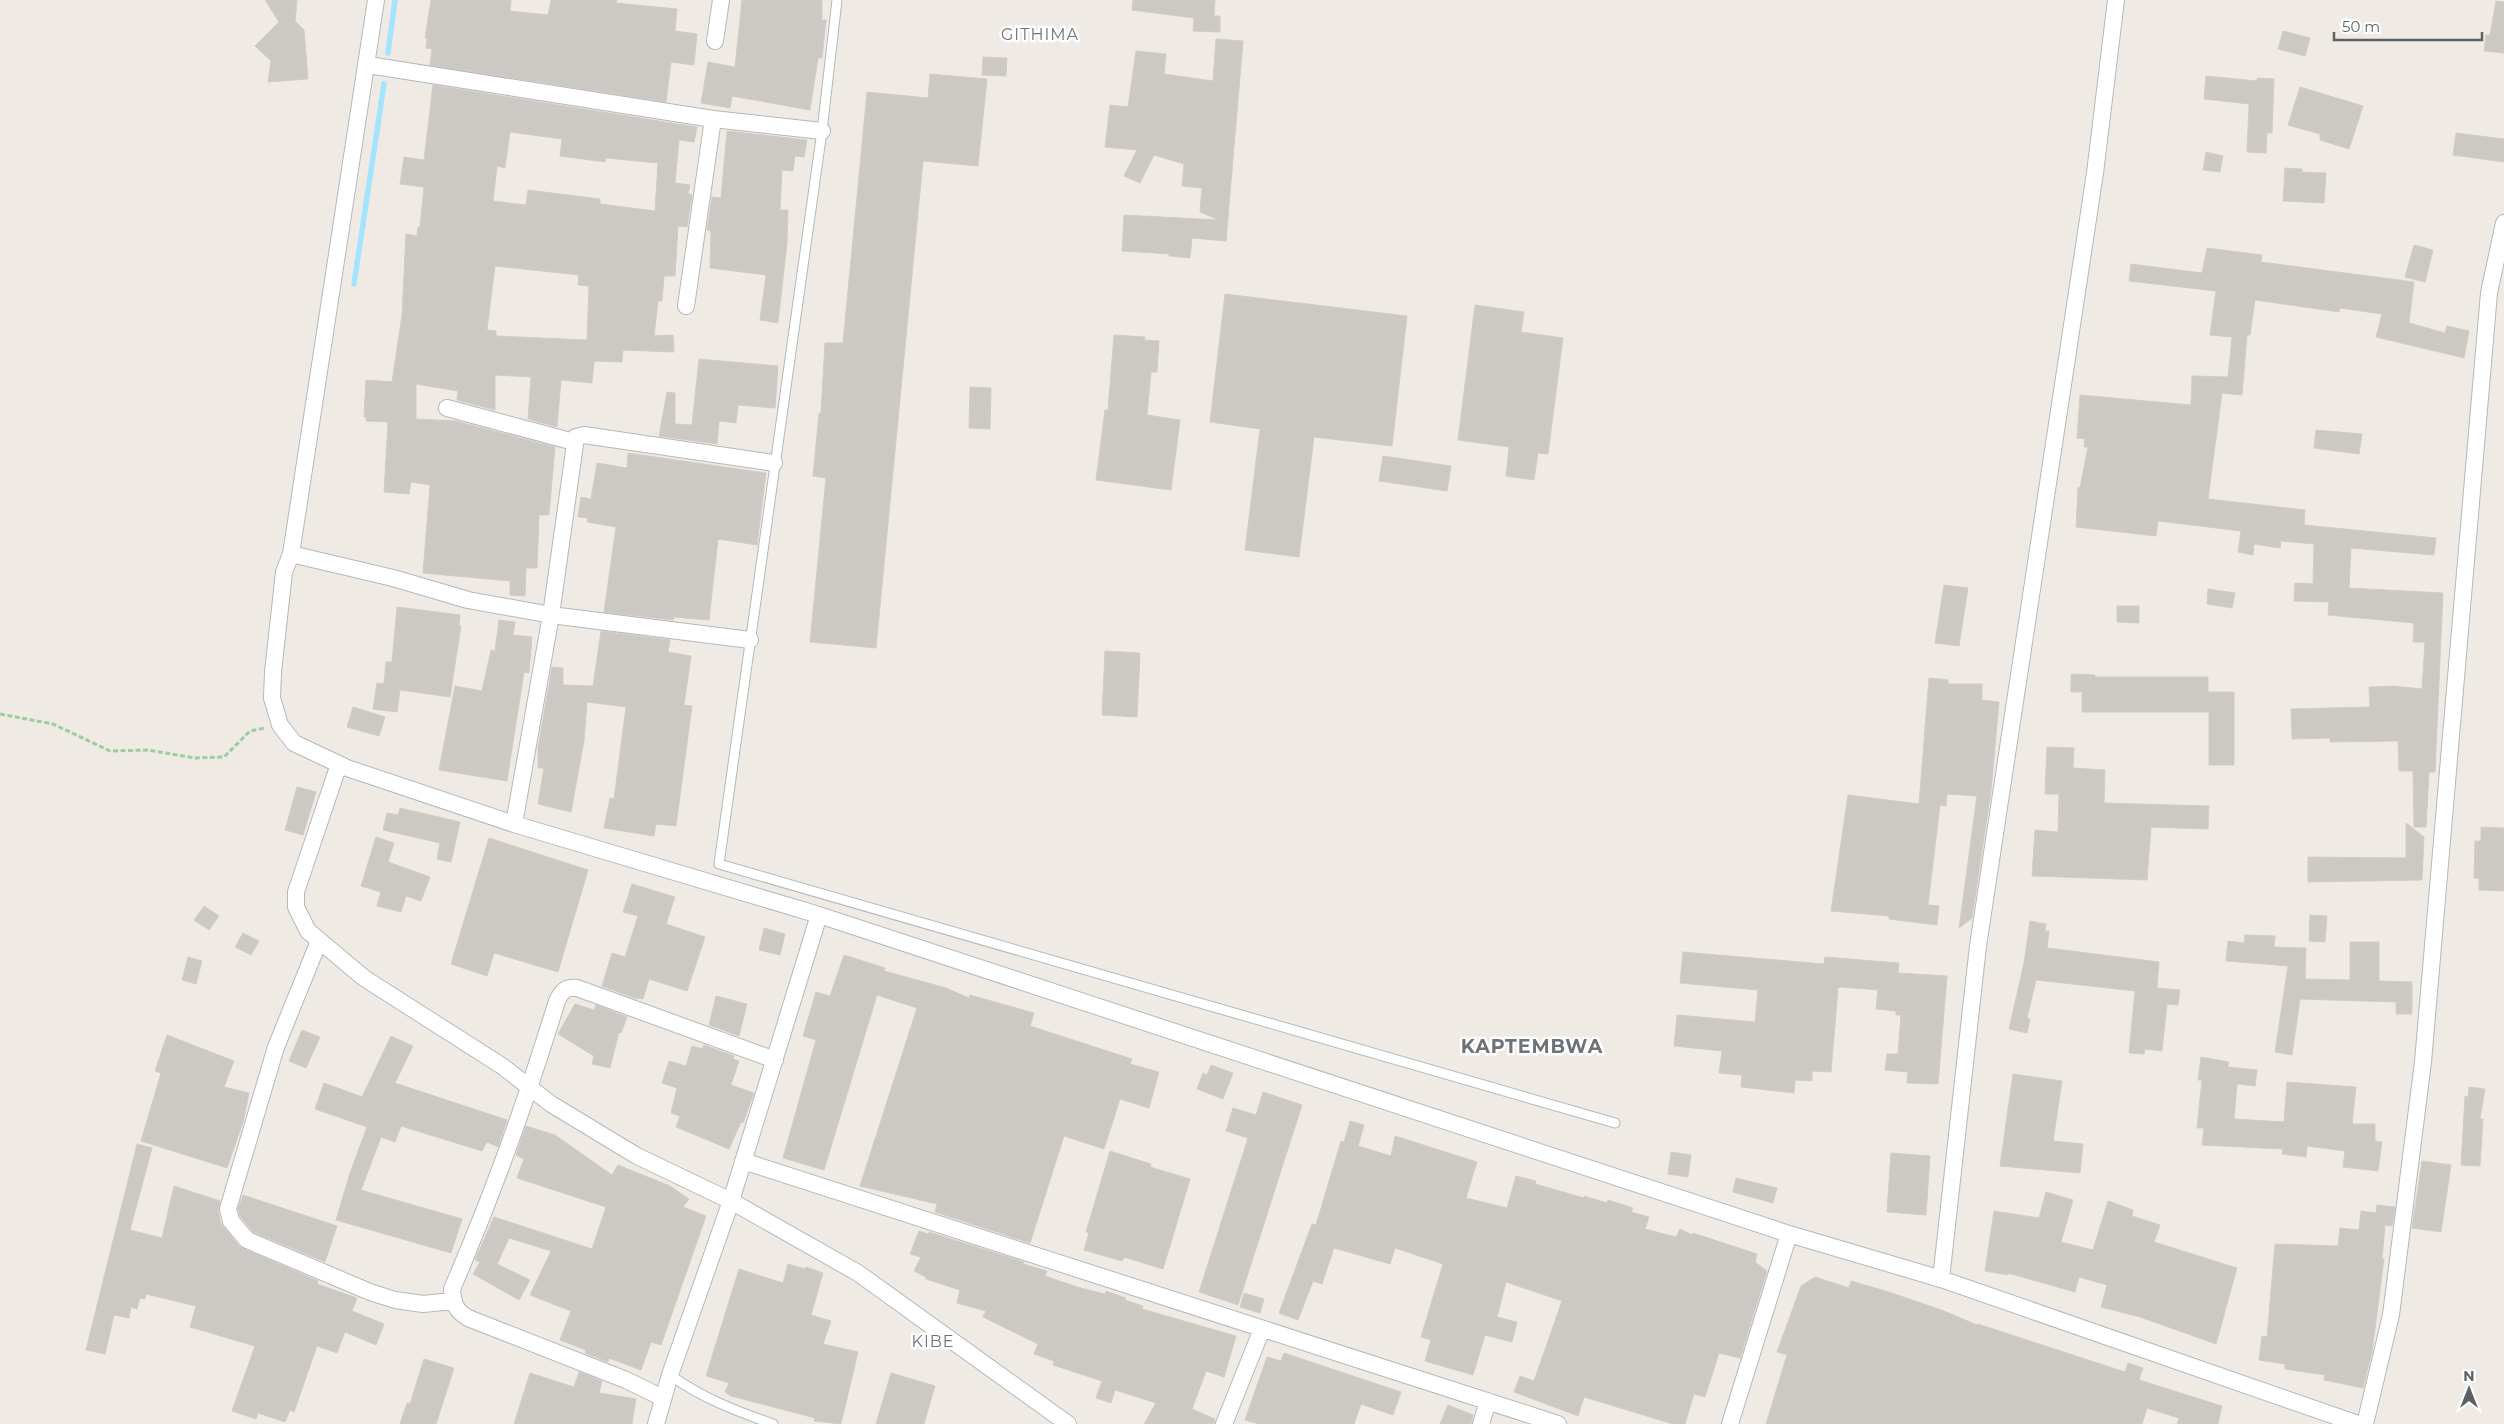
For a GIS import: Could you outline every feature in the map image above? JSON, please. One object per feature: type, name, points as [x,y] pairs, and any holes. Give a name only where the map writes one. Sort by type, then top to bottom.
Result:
[{"type":"street","points":[[376,0],[368,66],[291,554],[284,572],[272,698],[280,725],[294,744],[339,764],[514,824],[819,915],[1789,1234],[1941,1279],[2320,1417],[2358,1424]]},
{"type":"street","points":[[715,42],[721,0]]},
{"type":"street","points":[[1941,1279],[1978,946],[2095,173],[2116,0]]},
{"type":"street","points":[[368,66],[713,119],[822,131]]},
{"type":"street","points":[[686,306],[713,119]]},
{"type":"street","points":[[2365,1424],[2391,1315],[2423,1062],[2488,312],[2504,223]]},
{"type":"street","points":[[447,408],[574,442]]},
{"type":"street","points":[[514,824],[551,615],[576,437],[584,435],[774,463]]},
{"type":"street","points":[[291,554],[393,578],[468,600],[551,615],[750,640]]},
{"type":"street","points":[[339,764],[296,892],[296,907],[308,931],[319,941],[364,978],[502,1066],[530,1089],[636,1156],[731,1201],[858,1273],[1068,1424]]},
{"type":"street","points":[[656,1424],[670,1375],[731,1201],[819,915]]},
{"type":"street","points":[[319,941],[276,1047],[228,1209],[231,1221],[247,1240],[370,1292],[395,1300],[423,1304],[453,1301]]},
{"type":"street","points":[[663,1398],[626,1380],[468,1318],[458,1312],[453,1301],[452,1289],[490,1200],[530,1089],[557,1001],[562,992],[568,987],[577,988],[775,1060]]},
{"type":"street","points":[[743,1161],[1558,1424]]},
{"type":"street","points":[[1730,1424],[1789,1234]]},
{"type":"street","points":[[1224,1424],[1262,1328]]},
{"type":"street","points":[[1481,1424],[1488,1401]]},
{"type":"lane","points":[[838,0],[822,131],[719,864],[1615,1123]]},
{"type":"lane","points":[[670,1375],[690,1389],[724,1407],[773,1424]]},
{"type":"path","points":[[0,714],[53,724],[110,751],[148,750],[195,758],[224,757],[250,732],[280,725]]},
{"type":"building","points":[[265,0],[297,0],[295,21],[304,30],[308,79],[268,82],[271,61],[255,46],[279,22]]},
{"type":"building","points":[[431,0],[511,0],[510,11],[548,15],[551,0],[617,0],[616,3],[677,9],[675,31],[697,34],[694,65],[671,62],[666,102],[430,65],[432,49],[426,48],[427,38],[425,38]]},
{"type":"building","points":[[742,0],[822,0],[822,20],[826,20],[822,58],[818,58],[810,110],[732,96],[730,108],[701,103],[708,62],[735,67]]},
{"type":"building","points":[[1133,0],[1215,0],[1214,16],[1220,16],[1220,32],[1193,31],[1194,18],[1132,10]]},
{"type":"building","points":[[2496,1],[2504,2],[2504,53],[2484,51],[2486,35],[2490,35]]},
{"type":"building","points":[[2283,31],[2310,38],[2305,56],[2278,49]]},
{"type":"building","points":[[1216,39],[1243,41],[1226,241],[1192,238],[1190,258],[1169,256],[1169,254],[1122,251],[1124,215],[1219,220],[1200,212],[1202,188],[1182,186],[1184,164],[1154,155],[1140,183],[1124,176],[1137,150],[1105,147],[1110,105],[1128,107],[1136,51],[1166,54],[1164,74],[1213,81]]},
{"type":"building","points":[[983,57],[1007,58],[1006,76],[982,75]]},
{"type":"building","points":[[930,74],[987,79],[978,166],[923,161],[876,648],[810,642],[826,478],[813,476],[819,413],[821,413],[825,343],[843,343],[867,92],[928,98]]},
{"type":"building","points":[[2206,76],[2257,81],[2257,78],[2274,79],[2272,133],[2267,133],[2266,153],[2247,152],[2249,104],[2204,99]]},
{"type":"building","points":[[433,85],[697,127],[694,142],[679,140],[675,183],[690,185],[688,194],[692,195],[687,227],[678,226],[675,276],[664,276],[662,301],[658,301],[654,336],[673,335],[674,352],[623,350],[622,362],[594,361],[592,383],[561,380],[557,427],[528,419],[531,377],[495,375],[495,410],[457,400],[458,391],[416,384],[416,419],[456,421],[555,447],[549,515],[539,515],[537,568],[526,568],[525,596],[510,595],[510,581],[423,573],[430,485],[411,482],[409,494],[384,492],[388,422],[366,421],[366,417],[364,417],[366,380],[392,382],[402,315],[406,234],[417,236],[418,227],[420,227],[424,187],[400,184],[404,157],[424,160]],"holes":[[[510,132],[562,139],[560,156],[605,162],[606,158],[658,163],[655,211],[600,204],[600,199],[528,190],[526,205],[493,201],[497,166],[505,168]],[[495,266],[579,275],[578,285],[589,286],[587,340],[496,336],[496,331],[487,330]]]},
{"type":"building","points":[[2300,87],[2363,106],[2349,149],[2320,140],[2320,134],[2288,125]]},
{"type":"building","points":[[727,131],[807,140],[804,157],[795,156],[793,171],[782,170],[780,210],[788,210],[787,243],[778,323],[760,320],[766,275],[710,268],[711,231],[707,230],[712,197],[721,198]]},
{"type":"building","points":[[2456,133],[2504,139],[2504,162],[2453,155]]},
{"type":"building","points":[[2206,152],[2223,156],[2220,172],[2203,170]]},
{"type":"building","points":[[2285,168],[2302,169],[2302,172],[2326,173],[2324,203],[2283,201]]},
{"type":"building","points":[[2414,245],[2433,250],[2425,282],[2405,277]]},
{"type":"building","points":[[2207,248],[2262,255],[2261,262],[2414,282],[2409,323],[2445,333],[2447,326],[2469,331],[2464,358],[2376,337],[2382,314],[2340,308],[2339,312],[2255,300],[2250,335],[2247,335],[2242,395],[2222,393],[2208,499],[2305,510],[2304,525],[2436,538],[2434,555],[2351,548],[2349,588],[2443,593],[2435,772],[2429,772],[2426,827],[2414,827],[2413,771],[2399,771],[2398,741],[2330,742],[2330,738],[2292,739],[2291,709],[2370,707],[2369,687],[2392,686],[2422,689],[2425,642],[2413,642],[2414,623],[2328,615],[2329,602],[2294,601],[2295,583],[2313,584],[2314,544],[2281,541],[2280,548],[2254,544],[2253,555],[2238,552],[2241,531],[2158,521],[2156,536],[2076,527],[2078,487],[2080,488],[2088,447],[2084,447],[2085,439],[2077,438],[2080,395],[2191,405],[2192,376],[2228,377],[2232,337],[2210,335],[2216,291],[2129,281],[2131,264],[2202,273]]},
{"type":"building","points":[[1225,294],[1407,316],[1392,446],[1314,437],[1299,557],[1245,550],[1260,429],[1210,422]]},
{"type":"building","points":[[1475,305],[1524,312],[1521,332],[1563,338],[1548,454],[1538,453],[1534,480],[1506,476],[1509,447],[1458,440]]},
{"type":"building","points":[[1114,335],[1145,337],[1144,340],[1159,341],[1157,372],[1151,372],[1147,415],[1180,420],[1171,490],[1096,480],[1105,410],[1108,410]]},
{"type":"building","points":[[699,359],[778,366],[775,408],[738,405],[736,423],[719,421],[717,444],[659,436],[667,392],[675,393],[675,424],[692,425]]},
{"type":"building","points":[[970,387],[991,388],[990,429],[969,428]]},
{"type":"building","points":[[2316,430],[2362,434],[2359,454],[2314,448]]},
{"type":"building","points":[[628,453],[766,473],[757,545],[718,539],[709,620],[674,617],[673,620],[604,612],[616,527],[587,522],[588,518],[578,517],[581,497],[591,499],[597,463],[627,468]]},
{"type":"building","points":[[1383,456],[1451,466],[1447,491],[1379,481]]},
{"type":"building","points":[[1944,585],[1968,588],[1959,646],[1935,643]]},
{"type":"building","points":[[2208,589],[2235,593],[2232,608],[2207,604]]},
{"type":"building","points":[[2117,606],[2139,606],[2139,623],[2117,622]]},
{"type":"building","points":[[397,607],[460,615],[459,625],[461,626],[450,697],[400,690],[397,712],[373,709],[377,683],[384,684],[386,662],[392,662]]},
{"type":"building","points":[[499,620],[515,622],[513,635],[532,637],[529,673],[524,672],[507,781],[439,770],[455,686],[482,691],[491,650],[495,651]]},
{"type":"building","points":[[601,631],[670,640],[668,652],[691,656],[684,705],[692,706],[676,826],[656,824],[654,836],[604,828],[610,798],[614,799],[626,707],[587,702],[584,741],[571,812],[538,804],[544,768],[538,768],[538,748],[552,667],[563,668],[563,685],[593,686]]},
{"type":"building","points":[[1105,651],[1140,653],[1137,717],[1102,715]]},
{"type":"building","points":[[2071,674],[2095,675],[2095,677],[2208,677],[2208,692],[2234,692],[2234,765],[2209,765],[2209,712],[2082,712],[2082,692],[2071,692]]},
{"type":"building","points":[[1929,678],[1948,680],[1948,684],[1982,684],[1982,700],[1999,702],[1991,791],[1972,918],[1959,928],[1977,796],[1947,794],[1946,806],[1940,805],[1928,905],[1939,906],[1937,925],[1889,919],[1889,916],[1831,911],[1848,795],[1919,804]]},
{"type":"building","points":[[353,707],[385,717],[379,736],[347,727]]},
{"type":"building","points":[[2047,747],[2074,748],[2073,768],[2105,770],[2104,803],[2209,806],[2208,829],[2151,827],[2147,880],[2032,876],[2035,830],[2058,832],[2059,794],[2045,794]]},
{"type":"building","points":[[297,787],[316,792],[303,835],[285,830]]},
{"type":"building","points":[[400,808],[460,822],[451,862],[437,859],[440,843],[383,830],[387,813],[398,815]]},
{"type":"building","points":[[2406,823],[2424,837],[2422,880],[2308,882],[2308,857],[2406,858]]},
{"type":"building","points":[[2481,827],[2504,828],[2504,891],[2479,890],[2479,878],[2474,878],[2475,841],[2481,841]]},
{"type":"building","points":[[376,837],[394,843],[388,862],[430,877],[421,901],[406,896],[401,912],[377,906],[381,892],[361,886]]},
{"type":"building","points":[[489,838],[588,870],[558,972],[494,953],[487,976],[451,964]]},
{"type":"building","points":[[632,884],[675,897],[666,924],[705,937],[687,991],[649,979],[643,999],[634,998],[602,986],[612,953],[625,957],[638,916],[623,912]]},
{"type":"building","points":[[204,906],[219,916],[209,930],[194,920]]},
{"type":"building","points":[[2310,915],[2327,916],[2325,942],[2309,941]]},
{"type":"building","points":[[2030,921],[2046,924],[2045,931],[2049,931],[2047,948],[2159,962],[2157,988],[2180,990],[2178,1005],[2167,1004],[2162,1051],[2145,1049],[2144,1054],[2129,1053],[2135,991],[2036,980],[2027,1018],[2030,1019],[2027,1033],[2009,1029],[2024,963]]},
{"type":"building","points":[[764,928],[785,934],[780,955],[759,950]]},
{"type":"building","points":[[243,933],[259,941],[251,955],[235,947]]},
{"type":"building","points":[[2245,935],[2275,936],[2274,947],[2306,948],[2305,979],[2350,980],[2350,942],[2379,942],[2379,981],[2412,982],[2412,1014],[2396,1014],[2396,1002],[2300,999],[2292,1055],[2275,1052],[2288,966],[2226,961],[2228,941],[2244,943]]},
{"type":"building","points":[[1683,952],[1824,964],[1825,957],[1899,963],[1898,973],[1947,976],[1938,1084],[1907,1083],[1908,1072],[1885,1070],[1887,1054],[1898,1054],[1901,1015],[1896,1015],[1896,1011],[1876,1009],[1878,990],[1840,987],[1838,988],[1831,1072],[1812,1071],[1812,1081],[1795,1080],[1794,1093],[1741,1087],[1742,1075],[1719,1073],[1722,1051],[1674,1046],[1677,1015],[1755,1022],[1758,990],[1680,983]]},
{"type":"building","points":[[844,955],[885,968],[884,971],[946,988],[969,998],[970,995],[1034,1013],[1030,1026],[1132,1059],[1130,1064],[1159,1072],[1149,1108],[1120,1099],[1104,1149],[1064,1136],[1030,1243],[935,1212],[937,1204],[860,1186],[917,1008],[877,995],[824,1170],[783,1158],[816,1040],[803,1036],[816,992],[830,996]]},
{"type":"building","points":[[188,957],[202,961],[196,984],[182,980]]},
{"type":"building","points":[[716,996],[747,1004],[739,1036],[709,1025]]},
{"type":"building","points":[[575,1004],[594,1010],[596,1005],[627,1017],[621,1033],[619,1032],[610,1068],[592,1064],[594,1056],[558,1034]]},
{"type":"building","points":[[302,1030],[320,1037],[306,1068],[289,1061]]},
{"type":"building","points":[[167,1035],[234,1061],[224,1087],[249,1093],[243,1122],[227,1168],[141,1141],[161,1073],[155,1071]]},
{"type":"building","points":[[391,1036],[413,1046],[395,1083],[507,1120],[498,1147],[487,1142],[482,1151],[401,1126],[395,1142],[381,1137],[361,1190],[462,1219],[451,1253],[336,1220],[350,1173],[367,1127],[315,1109],[324,1083],[362,1097]]},
{"type":"building","points":[[704,1045],[734,1056],[733,1059],[739,1061],[731,1085],[754,1093],[743,1123],[741,1122],[729,1149],[676,1127],[680,1116],[671,1113],[677,1088],[662,1083],[669,1061],[686,1066],[692,1046],[702,1049]]},
{"type":"building","points":[[2201,1057],[2229,1062],[2228,1067],[2257,1070],[2255,1086],[2237,1084],[2234,1119],[2284,1122],[2287,1082],[2356,1087],[2352,1124],[2375,1124],[2375,1141],[2382,1142],[2378,1171],[2343,1167],[2345,1151],[2307,1146],[2306,1157],[2282,1154],[2283,1149],[2202,1145],[2204,1128],[2197,1128],[2202,1080],[2198,1080]]},
{"type":"building","points":[[1211,1065],[1233,1073],[1223,1099],[1197,1089],[1203,1073],[1207,1075]]},
{"type":"building","points":[[2013,1074],[2062,1081],[2053,1141],[2083,1144],[2080,1173],[2000,1166]]},
{"type":"building","points":[[2469,1087],[2485,1089],[2480,1119],[2483,1119],[2480,1166],[2461,1165],[2465,1096],[2468,1097]]},
{"type":"building","points":[[1263,1092],[1302,1105],[1238,1305],[1199,1292],[1248,1138],[1226,1131],[1233,1108],[1256,1115]]},
{"type":"building","points":[[1350,1121],[1364,1125],[1358,1146],[1391,1156],[1395,1136],[1477,1162],[1466,1198],[1507,1208],[1516,1176],[1536,1181],[1535,1184],[1584,1198],[1584,1196],[1607,1203],[1608,1200],[1633,1208],[1631,1212],[1649,1217],[1645,1229],[1676,1237],[1680,1229],[1692,1235],[1693,1233],[1757,1254],[1755,1262],[1767,1271],[1740,1358],[1719,1353],[1705,1397],[1694,1394],[1685,1424],[1673,1424],[1584,1397],[1578,1416],[1514,1392],[1520,1376],[1534,1381],[1562,1301],[1506,1282],[1497,1317],[1517,1322],[1512,1342],[1485,1335],[1473,1375],[1425,1361],[1431,1340],[1421,1337],[1443,1264],[1395,1248],[1390,1264],[1334,1248],[1322,1284],[1313,1281],[1298,1320],[1279,1313],[1312,1224],[1316,1225],[1341,1141],[1344,1142]]},
{"type":"building","points":[[526,1126],[555,1135],[612,1175],[618,1165],[670,1186],[689,1199],[683,1207],[706,1216],[661,1345],[651,1342],[641,1370],[609,1358],[608,1362],[585,1353],[586,1350],[560,1340],[571,1311],[530,1295],[551,1251],[509,1238],[497,1264],[530,1280],[519,1300],[473,1274],[480,1262],[475,1260],[494,1217],[592,1249],[606,1207],[517,1178],[524,1159],[516,1155]]},
{"type":"building","points":[[137,1144],[152,1148],[130,1230],[162,1238],[174,1186],[220,1201],[218,1211],[221,1224],[240,1247],[318,1281],[317,1284],[357,1298],[352,1311],[384,1324],[376,1345],[345,1332],[337,1353],[317,1346],[294,1412],[290,1410],[285,1422],[258,1413],[256,1419],[232,1411],[255,1346],[190,1327],[196,1306],[146,1294],[145,1299],[140,1298],[137,1309],[131,1307],[129,1318],[114,1315],[105,1354],[86,1350]]},
{"type":"building","points":[[1110,1151],[1151,1164],[1150,1167],[1190,1179],[1163,1269],[1124,1257],[1122,1261],[1084,1250],[1089,1233],[1086,1232]]},
{"type":"building","points":[[1671,1152],[1691,1155],[1688,1177],[1668,1174]]},
{"type":"building","points":[[1891,1153],[1930,1156],[1926,1215],[1887,1212]]},
{"type":"building","points":[[2422,1161],[2451,1165],[2441,1232],[2412,1228]]},
{"type":"building","points":[[1736,1178],[1777,1188],[1773,1203],[1733,1192]]},
{"type":"building","points":[[2046,1192],[2073,1200],[2061,1242],[2093,1250],[2108,1201],[2133,1210],[2132,1216],[2160,1225],[2154,1242],[2237,1268],[2216,1344],[2140,1317],[2101,1307],[2107,1285],[2079,1277],[2075,1292],[2008,1273],[2008,1275],[1985,1271],[1994,1211],[2039,1218]]},
{"type":"building","points":[[243,1195],[337,1226],[325,1262],[253,1232],[240,1216],[238,1209]]},
{"type":"building","points":[[2377,1205],[2395,1207],[2392,1226],[2385,1225],[2382,1259],[2384,1259],[2372,1352],[2363,1388],[2324,1380],[2325,1375],[2285,1369],[2285,1364],[2259,1360],[2262,1336],[2267,1337],[2275,1244],[2338,1246],[2340,1228],[2359,1230],[2361,1211],[2376,1213]]},
{"type":"building","points":[[919,1231],[928,1234],[929,1232],[1024,1262],[1023,1264],[1047,1271],[1045,1276],[1105,1294],[1106,1291],[1143,1306],[1142,1309],[1236,1336],[1224,1377],[1206,1371],[1192,1409],[1215,1419],[1214,1424],[1144,1424],[1156,1403],[1115,1390],[1111,1403],[1096,1398],[1102,1381],[1053,1365],[1054,1361],[1034,1354],[1038,1344],[983,1317],[986,1311],[957,1303],[960,1290],[926,1279],[926,1277],[914,1271],[921,1257],[910,1254]]},
{"type":"building","points":[[788,1264],[805,1269],[806,1267],[823,1273],[811,1315],[831,1321],[823,1344],[858,1352],[841,1424],[814,1421],[815,1418],[731,1396],[725,1392],[729,1383],[706,1376],[739,1269],[783,1283]]},
{"type":"building","points":[[1815,1277],[1849,1288],[1851,1281],[1892,1293],[1977,1325],[2125,1372],[2128,1363],[2143,1368],[2139,1380],[2222,1406],[2218,1424],[2177,1424],[2179,1418],[2147,1408],[2142,1424],[1766,1424],[1787,1355],[1777,1352],[1801,1286]]},
{"type":"building","points":[[1244,1293],[1264,1299],[1260,1313],[1240,1307]]},
{"type":"building","points":[[1284,1353],[1401,1392],[1393,1415],[1361,1404],[1354,1424],[1259,1424],[1245,1420],[1267,1357],[1281,1361]]},
{"type":"building","points":[[424,1359],[454,1368],[436,1424],[400,1424],[407,1403],[410,1404]]},
{"type":"building","points":[[579,1372],[602,1381],[599,1393],[636,1399],[632,1424],[514,1424],[530,1373],[574,1387]]},
{"type":"building","points":[[891,1373],[935,1386],[924,1424],[876,1424]]},
{"type":"building","points":[[1448,1405],[1473,1415],[1471,1424],[1440,1424]]},
{"type":"waterway","points":[[388,53],[395,0]]},
{"type":"waterway","points":[[354,284],[384,84]]},
{"type":"district","name":"GITHIMA","points":[[1040,34]]},
{"type":"district","name":"KAPTEMBWA","points":[[1532,1046]]},
{"type":"district","name":"KIBE","points":[[933,1341]]}]
